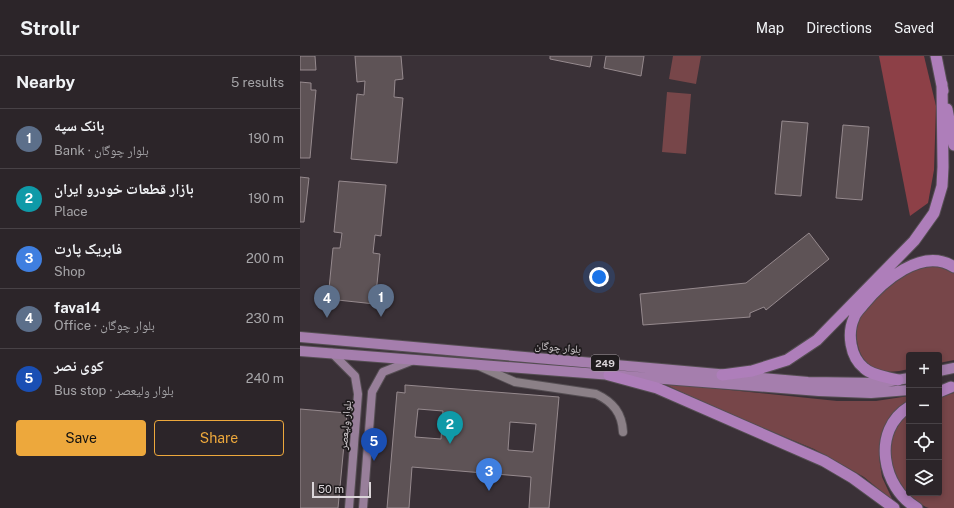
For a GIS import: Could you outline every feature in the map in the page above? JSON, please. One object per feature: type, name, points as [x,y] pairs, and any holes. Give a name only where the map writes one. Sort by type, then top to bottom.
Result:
[{"type":"highway","points":[[936,56],[954,145]]},
{"type":"highway","points":[[722,375],[752,371],[787,360],[817,340],[914,241],[934,214],[942,186],[944,167],[942,84]]},
{"type":"highway","points":[[904,379],[865,370],[857,362],[853,352],[849,332],[854,316],[881,286],[908,268],[931,261],[942,262],[954,267]]},
{"type":"highway","points":[[609,374],[657,388],[824,462],[853,478],[894,508]]},
{"type":"highway","points":[[942,391],[952,387]]},
{"type":"highway","points":[[906,410],[892,423],[886,441],[885,459],[889,478],[899,494],[917,508]]},
{"type":"main road","name":"بلوار چوگان","points":[[300,337],[570,360],[722,375],[843,384],[879,383],[904,379]]},
{"type":"main road","name":"249","points":[[300,351],[411,361],[609,374],[819,392],[871,393],[906,390]]},
{"type":"main road","name":"بلوار ولیعصر","points":[[332,354],[355,376],[358,394],[349,508]]},
{"type":"main road","points":[[363,508],[372,392],[383,372],[411,361]]},
{"type":"main road","points":[[942,370],[954,368]]},
{"type":"main road","points":[[942,388],[952,387]]},
{"type":"main road","points":[[354,447],[362,440],[368,445]]},
{"type":"street","points":[[476,365],[515,382],[596,394],[609,400],[617,409],[623,432]]},
{"type":"shaded area","points":[[673,56],[701,56],[696,84],[669,79]]},
{"type":"shaded area","points":[[879,56],[924,56],[936,106],[934,170],[928,203],[910,216]]},
{"type":"shaded area","points":[[667,92],[691,94],[686,154],[662,152]]},
{"type":"shaded area","points":[[927,265],[946,265],[954,271],[954,360],[942,362],[942,352],[906,352],[906,370],[888,372],[881,371],[873,368],[862,356],[857,340],[858,323],[864,310],[875,299],[914,270]]},
{"type":"shaded area","points":[[663,383],[837,401],[876,401],[906,396],[906,403],[893,413],[883,429],[879,457],[882,477],[893,501],[864,477],[814,449],[705,404]]},
{"type":"shaded area","points":[[954,393],[954,508],[929,508],[922,505],[912,496],[942,496],[942,396]]},
{"type":"shaded area","points":[[906,417],[906,491],[894,470],[891,458],[893,433],[899,423]]},
{"type":"building","points":[[300,56],[315,56],[316,70],[300,70]]},
{"type":"building","points":[[355,56],[401,56],[403,79],[395,80],[394,97],[403,98],[397,163],[351,159],[357,94],[364,95],[365,81],[357,82]]},
{"type":"building","points":[[550,56],[592,56],[590,67],[550,59]]},
{"type":"building","points":[[606,56],[644,56],[641,76],[604,68]]},
{"type":"building","points":[[300,82],[311,83],[311,90],[316,90],[310,158],[300,158]]},
{"type":"building","points":[[782,121],[808,123],[801,196],[775,194]]},
{"type":"building","points":[[843,125],[869,127],[862,200],[836,198]]},
{"type":"building","points":[[300,177],[309,178],[304,222],[300,222]]},
{"type":"building","points":[[339,181],[386,185],[381,236],[375,235],[373,253],[380,254],[375,304],[328,299],[333,248],[340,248],[342,233],[334,232]]},
{"type":"building","points":[[809,233],[829,259],[766,310],[764,307],[750,313],[750,317],[643,325],[640,294],[746,283]]},
{"type":"building","points":[[405,385],[559,397],[549,508],[529,508],[531,477],[412,467],[409,508],[387,508],[397,392],[405,393]],"holes":[[[418,409],[443,411],[441,439],[415,437]],[[510,422],[536,424],[533,452],[508,450]]]},
{"type":"building","points":[[300,409],[347,413],[338,508],[300,508]]},
{"type":"place","name":"بانک سپه","points":[[381,317]]},
{"type":"place","name":"fava14","points":[[327,318]]},
{"type":"place","name":"بازار قطعات خودرو ایران","points":[[450,444]]},
{"type":"place","name":"کوی نصر","points":[[374,461]]},
{"type":"place","name":"فابریک پارت","points":[[489,491]]}]
